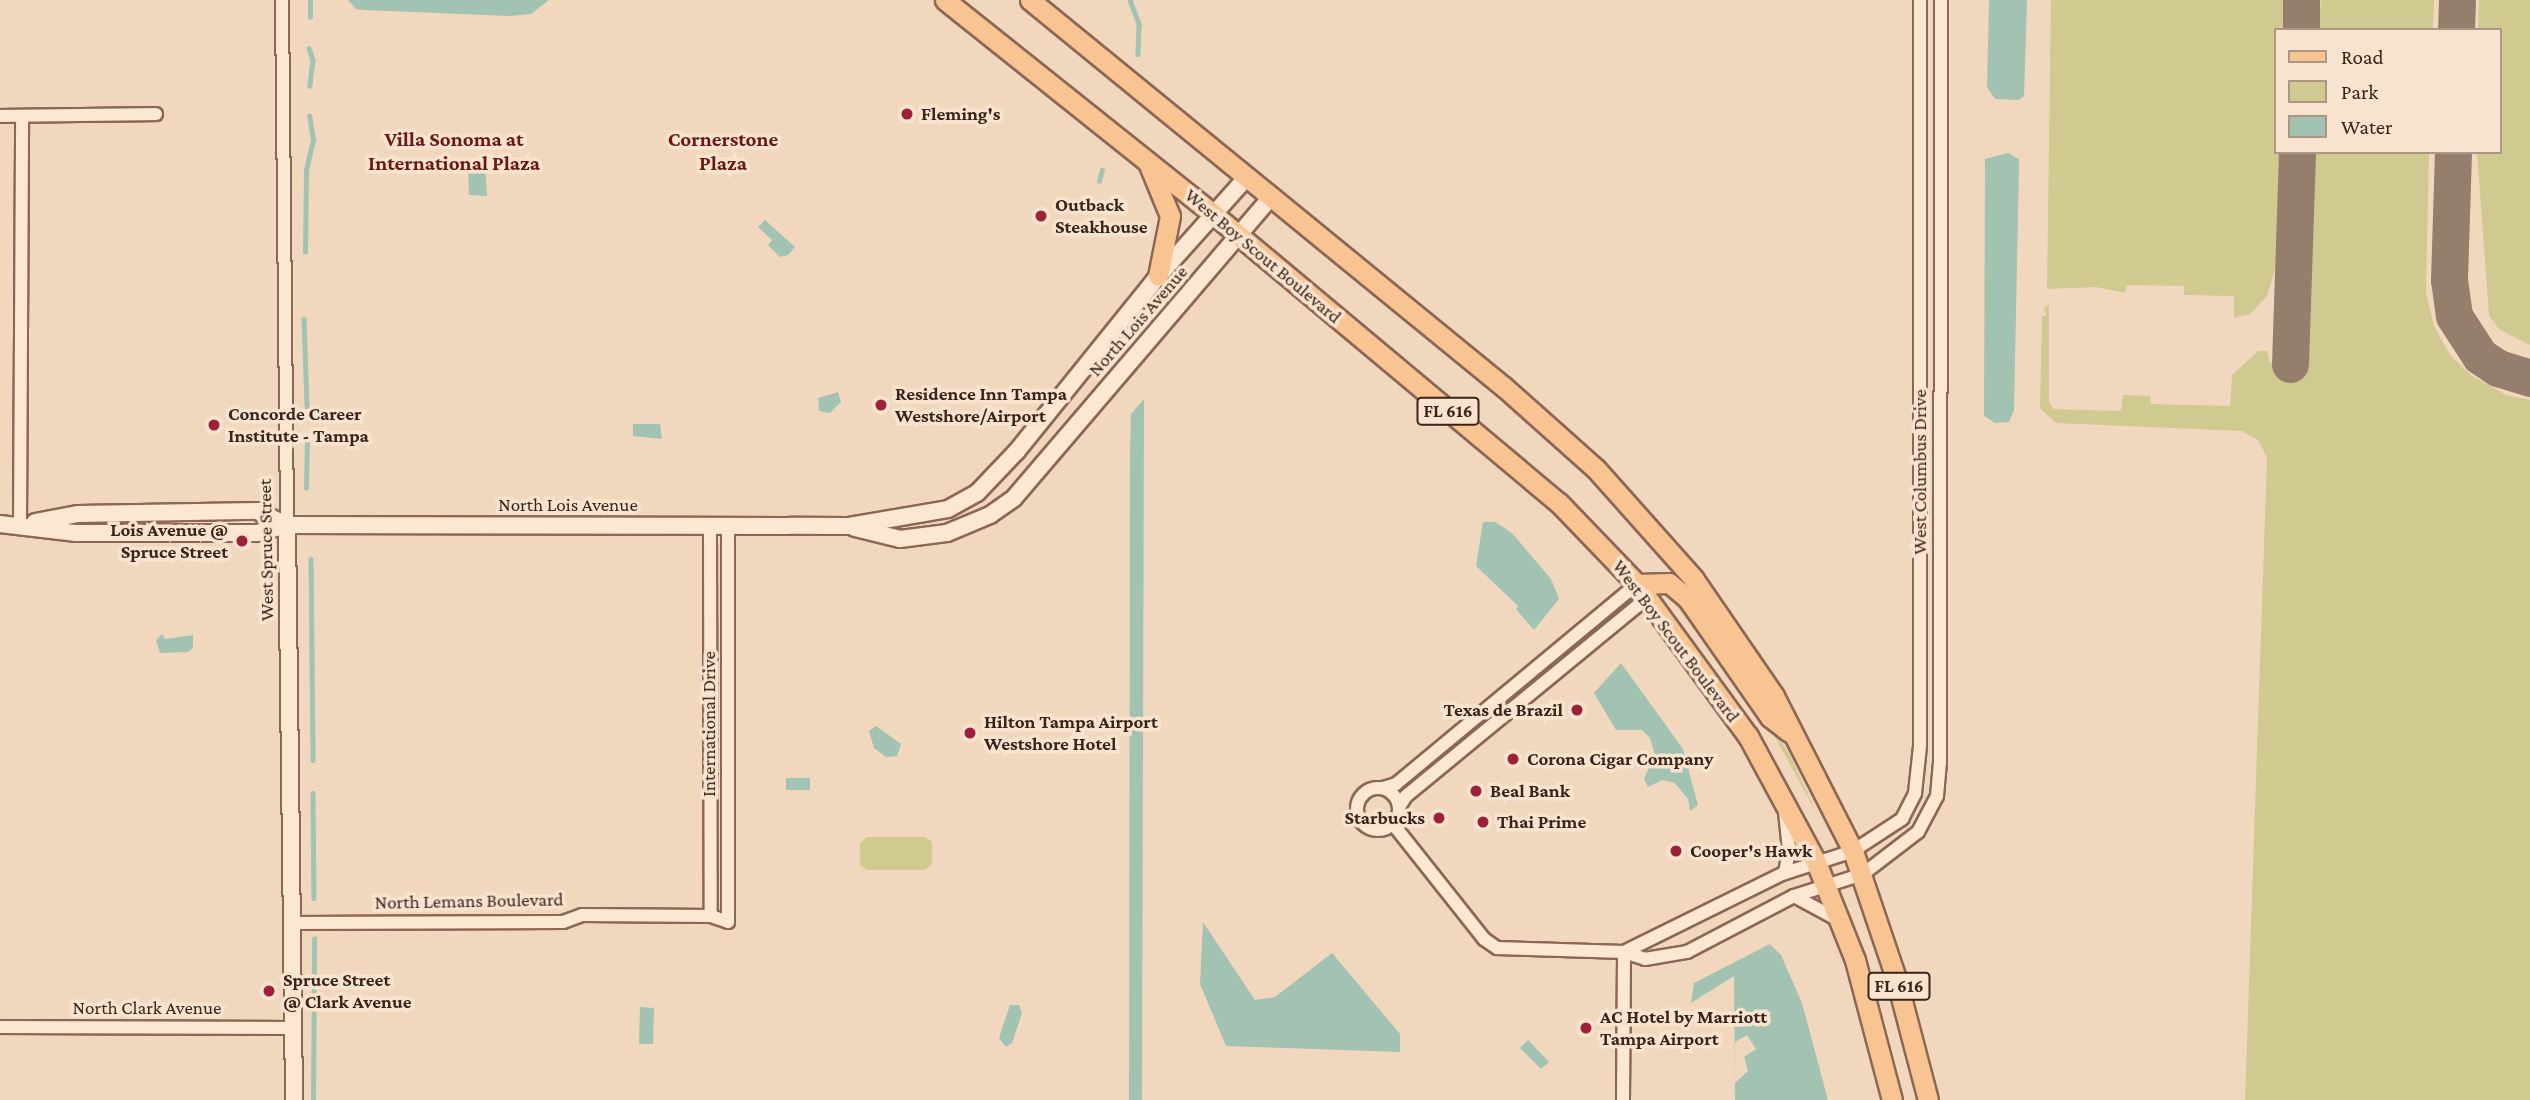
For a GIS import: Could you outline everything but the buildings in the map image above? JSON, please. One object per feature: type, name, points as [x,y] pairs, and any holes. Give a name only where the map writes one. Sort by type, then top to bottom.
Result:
[{"type":"main road","name":"West Boy Scout Boulevard","points":[[945,0],[1239,235],[1559,503],[1642,591],[1748,736],[1816,862],[1871,1012],[1892,1100]]},
{"type":"main road","name":"FL 616","points":[[1030,0],[1504,387],[1596,469],[1693,578],[1774,696],[1853,850],[1896,978],[1927,1100]]},
{"type":"main road","points":[[1147,161],[1170,216],[1158,276]]},
{"type":"main road","points":[[1642,591],[1669,583],[1688,599],[1770,717],[1795,737]]},
{"type":"street","name":"West Spruce Street","points":[[282,0],[294,1100]]},
{"type":"street","name":"West Columbus Drive","points":[[1624,951],[1785,873],[1853,850],[1902,819],[1915,793],[1920,746],[1920,0]]},
{"type":"street","name":"West Columbus Drive","points":[[1393,824],[1484,939],[1497,948],[1624,951],[1645,959],[1687,952],[1794,896],[1863,874],[1918,832],[1937,796],[1940,763],[1941,0]]},
{"type":"street","points":[[0,116],[156,114]]},
{"type":"street","points":[[20,524],[22,116]]},
{"type":"street","name":"North Lois Avenue","points":[[0,524],[20,524],[76,533],[243,533],[288,525],[849,526],[948,509],[977,493],[1017,450],[1158,276],[1247,177]]},
{"type":"street","name":"North Lois Avenue","points":[[849,526],[900,539],[947,533],[990,515],[1014,498],[1271,197]]},
{"type":"street","name":"International Drive","points":[[710,526],[711,916]]},
{"type":"street","name":"International Drive","points":[[728,526],[728,922]]},
{"type":"street","points":[[1642,591],[1519,704],[1406,796],[1393,824],[1371,830],[1357,814],[1363,793],[1396,784],[1498,699],[1642,591]]},
{"type":"street","points":[[710,635],[728,635]]},
{"type":"street","points":[[1498,699],[1519,704]]},
{"type":"street","points":[[1383,788],[1394,795],[1399,807]]},
{"type":"street","points":[[1784,803],[1789,850],[1785,873]]},
{"type":"street","points":[[710,814],[728,814]]},
{"type":"street","points":[[1794,896],[1840,922]]},
{"type":"street","name":"North Lemans Boulevard","points":[[293,923],[563,922],[582,915],[711,916],[728,922]]},
{"type":"street","points":[[1623,1100],[1624,951]]},
{"type":"street","name":"North Clark Avenue","points":[[0,1027],[294,1028]]},
{"type":"green space","points":[[2051,0],[2286,0],[2285,28],[2274,28],[2274,154],[2281,154],[2277,263],[2267,296],[2250,314],[2234,318],[2234,296],[2184,295],[2184,286],[2127,285],[2125,293],[2096,287],[2047,289]]},
{"type":"green space","points":[[2321,0],[2434,0],[2433,28],[2318,28]]},
{"type":"green space","points":[[2479,0],[2530,0],[2530,345],[2500,330],[2489,316],[2477,154],[2502,154],[2502,28],[2478,28]]},
{"type":"green space","points":[[2312,154],[2429,154],[2426,293],[2434,326],[2450,355],[2472,376],[2506,395],[2530,400],[2530,1100],[2245,1100],[2267,458],[2258,440],[2242,431],[2056,423],[2040,408],[2042,316],[2046,316],[2044,308],[2049,305],[2049,402],[2054,409],[2121,411],[2123,395],[2150,396],[2151,404],[2230,406],[2232,375],[2258,351],[2267,351],[2270,363],[2305,364]]},
{"type":"green space","points":[[1664,590],[1679,597],[1790,755],[1817,814],[1769,726]]},
{"type":"green space","points":[[867,837],[925,837],[932,842],[932,864],[925,870],[867,870],[860,865],[860,843]]},
{"type":"water","points":[[348,0],[549,0],[531,14],[511,16],[364,10],[356,9]]},
{"type":"water","points":[[1989,0],[2027,0],[2024,96],[2019,100],[1995,99],[1987,87]]},
{"type":"water","points":[[2008,153],[2019,159],[2014,410],[2009,422],[1995,423],[1984,416],[1985,159]]},
{"type":"water","points":[[468,165],[485,165],[487,196],[469,195]]},
{"type":"water","points":[[765,220],[795,247],[788,255],[780,257],[768,245],[772,240],[758,227]]},
{"type":"water","points":[[838,392],[841,402],[830,413],[819,411],[818,398]]},
{"type":"water","points":[[1144,399],[1142,1100],[1129,1100],[1130,454],[1131,414]]},
{"type":"water","points":[[633,424],[660,424],[662,439],[633,436]]},
{"type":"water","points":[[1483,522],[1495,522],[1512,533],[1551,579],[1559,599],[1534,630],[1516,609],[1518,606],[1476,566]]},
{"type":"water","points":[[162,634],[165,639],[193,635],[193,648],[188,652],[160,653],[156,640]]},
{"type":"water","points":[[1621,663],[1683,749],[1698,805],[1690,811],[1688,799],[1675,783],[1662,780],[1648,787],[1644,779],[1655,755],[1650,738],[1642,730],[1616,730],[1594,693]]},
{"type":"water","points":[[876,726],[901,744],[897,756],[886,757],[874,748],[869,731]]},
{"type":"water","points":[[786,778],[810,778],[810,790],[786,790]]},
{"type":"water","points":[[1203,922],[1255,1000],[1275,997],[1332,953],[1400,1034],[1400,1052],[1226,1046],[1200,984]]},
{"type":"water","points":[[1770,944],[1781,955],[1802,1003],[1828,1100],[1735,1100],[1734,976],[1691,1003],[1694,983]]},
{"type":"water","points":[[1010,1005],[1019,1005],[1022,1013],[1012,1043],[1006,1047],[999,1038]]},
{"type":"water","points":[[640,1007],[654,1008],[653,1044],[639,1044]]},
{"type":"water","points":[[1528,1040],[1549,1062],[1541,1069],[1520,1048]]},
{"type":"pier","points":[[1747,1035],[1756,1049],[1744,1057],[1748,1071],[1735,1083],[1735,1042]]},
{"type":"waterway","points":[[310,0],[310,17]]},
{"type":"waterway","points":[[1130,0],[1139,24],[1138,54]]},
{"type":"waterway","points":[[309,48],[313,60],[310,86]]},
{"type":"waterway","points":[[305,252],[306,170],[313,140],[309,116]]},
{"type":"waterway","points":[[1099,181],[1102,170]]},
{"type":"waterway","points":[[304,319],[307,406]]},
{"type":"waterway","points":[[306,488],[307,436]]},
{"type":"waterway","points":[[311,559],[313,760]]},
{"type":"waterway","points":[[313,793],[314,898]]},
{"type":"waterway","points":[[313,1100],[314,939]]},
{"type":"taxiway","points":[[2301,0],[2301,28]]},
{"type":"taxiway","points":[[2456,28],[2457,0]]},
{"type":"taxiway","points":[[2290,364],[2297,154]]},
{"type":"taxiway","points":[[2453,154],[2449,280],[2454,316],[2480,356],[2498,368],[2530,378]]},
{"type":"place","name":"Fleming's","points":[[907,114]]},
{"type":"place","name":"Outback Steakhouse","points":[[1041,216]]},
{"type":"place","name":"Residence Inn Tampa Westshore/Airport","points":[[881,405]]},
{"type":"place","name":"Concorde Career Institute - Tampa","points":[[214,425]]},
{"type":"place","name":"Lois Avenue @ Spruce Street","points":[[242,541]]},
{"type":"place","name":"Texas de Brazil","points":[[1577,710]]},
{"type":"place","name":"Hilton Tampa Airport Westshore Hotel","points":[[970,733]]},
{"type":"place","name":"Corona Cigar Company","points":[[1513,759]]},
{"type":"place","name":"Beal Bank","points":[[1476,791]]},
{"type":"place","name":"Starbucks","points":[[1439,818]]},
{"type":"place","name":"Thai Prime","points":[[1483,822]]},
{"type":"place","name":"Cooper's Hawk","points":[[1676,851]]},
{"type":"place","name":"Spruce Street @ Clark Avenue","points":[[269,991]]},
{"type":"place","name":"AC Hotel by Marriott Tampa Airport","points":[[1586,1028]]},
{"type":"district","name":"Villa Sonoma at International Plaza","points":[[454,151]]},
{"type":"district","name":"Cornerstone Plaza","points":[[723,151]]}]
